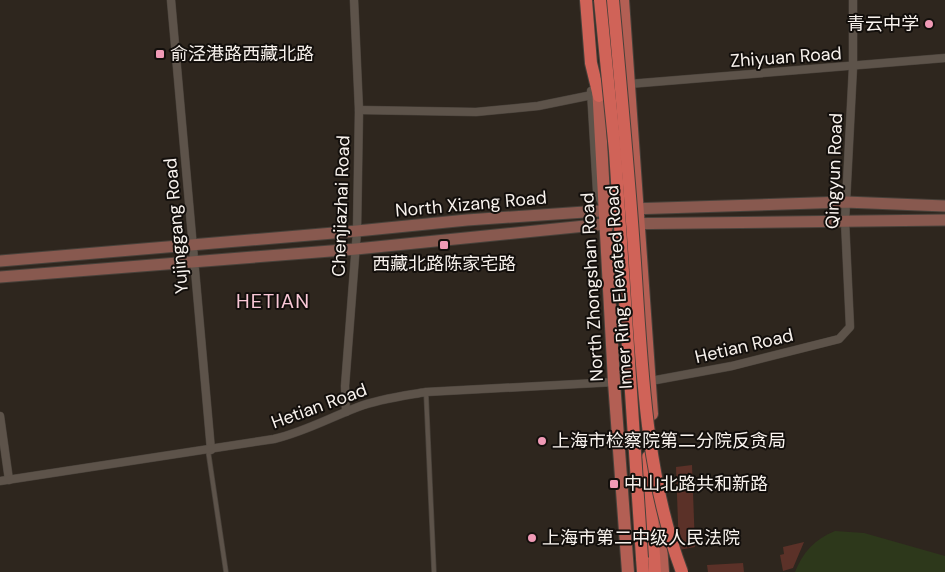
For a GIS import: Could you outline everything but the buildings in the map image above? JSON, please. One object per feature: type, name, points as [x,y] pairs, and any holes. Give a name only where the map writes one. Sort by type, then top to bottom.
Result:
[{"type":"highway","points":[[586,0],[595,96]]},
{"type":"highway","name":"Inner Ring Elevated Road","points":[[600,0],[615,151],[643,572]]},
{"type":"highway","name":"Inner Ring Elevated Road","points":[[613,0],[628,150],[655,572]]},
{"type":"highway","points":[[646,421],[670,541],[682,572]]},
{"type":"main road","name":"North Zhongshan Road","points":[[591,0],[595,96],[605,211],[614,382],[628,572]]},
{"type":"main road","points":[[623,0],[653,380],[663,572]]},
{"type":"main road","name":"North Xizang Road","points":[[0,261],[467,220],[639,208],[845,202],[945,206]]},
{"type":"main road","name":"North Xizang Road","points":[[0,277],[356,249],[605,224],[945,220]]},
{"type":"main road","points":[[623,572],[624,519]]},
{"type":"street","name":"Yujinggang Road","points":[[171,0],[209,450]]},
{"type":"street","name":"Chenjiazhai Road","points":[[346,412],[345,386],[357,231],[359,110],[354,0]]},
{"type":"street","points":[[359,110],[476,112],[538,106],[595,96],[580,0]]},
{"type":"street","name":"Qingyun Road","points":[[839,339],[850,327],[845,202],[853,67],[853,0]]},
{"type":"street","name":"Zhiyuan Road","points":[[629,84],[945,58]]},
{"type":"street","name":"Hetian Road","points":[[0,481],[285,437],[307,430],[367,404],[426,392],[653,380],[732,366],[839,339]]},
{"type":"street","points":[[0,416],[9,480]]},
{"type":"lane","points":[[426,392],[434,572]]},
{"type":"lane","points":[[209,450],[226,572]]},
{"type":"green space","points":[[835,531],[864,533],[945,556],[945,572],[795,572],[810,547],[821,538]]},
{"type":"place","name":"青云中学","points":[[929,24]]},
{"type":"place","name":"俞泾港路西藏北路","points":[[160,54]]},
{"type":"place","name":"西藏北路陈家宅路","points":[[444,245]]},
{"type":"place","name":"上海市检察院第二分院反贪局","points":[[542,441]]},
{"type":"place","name":"中山北路共和新路","points":[[614,484]]},
{"type":"place","name":"上海市第二中级人民法院","points":[[532,538]]},
{"type":"district","name":"HETIAN","points":[[273,301]]}]
